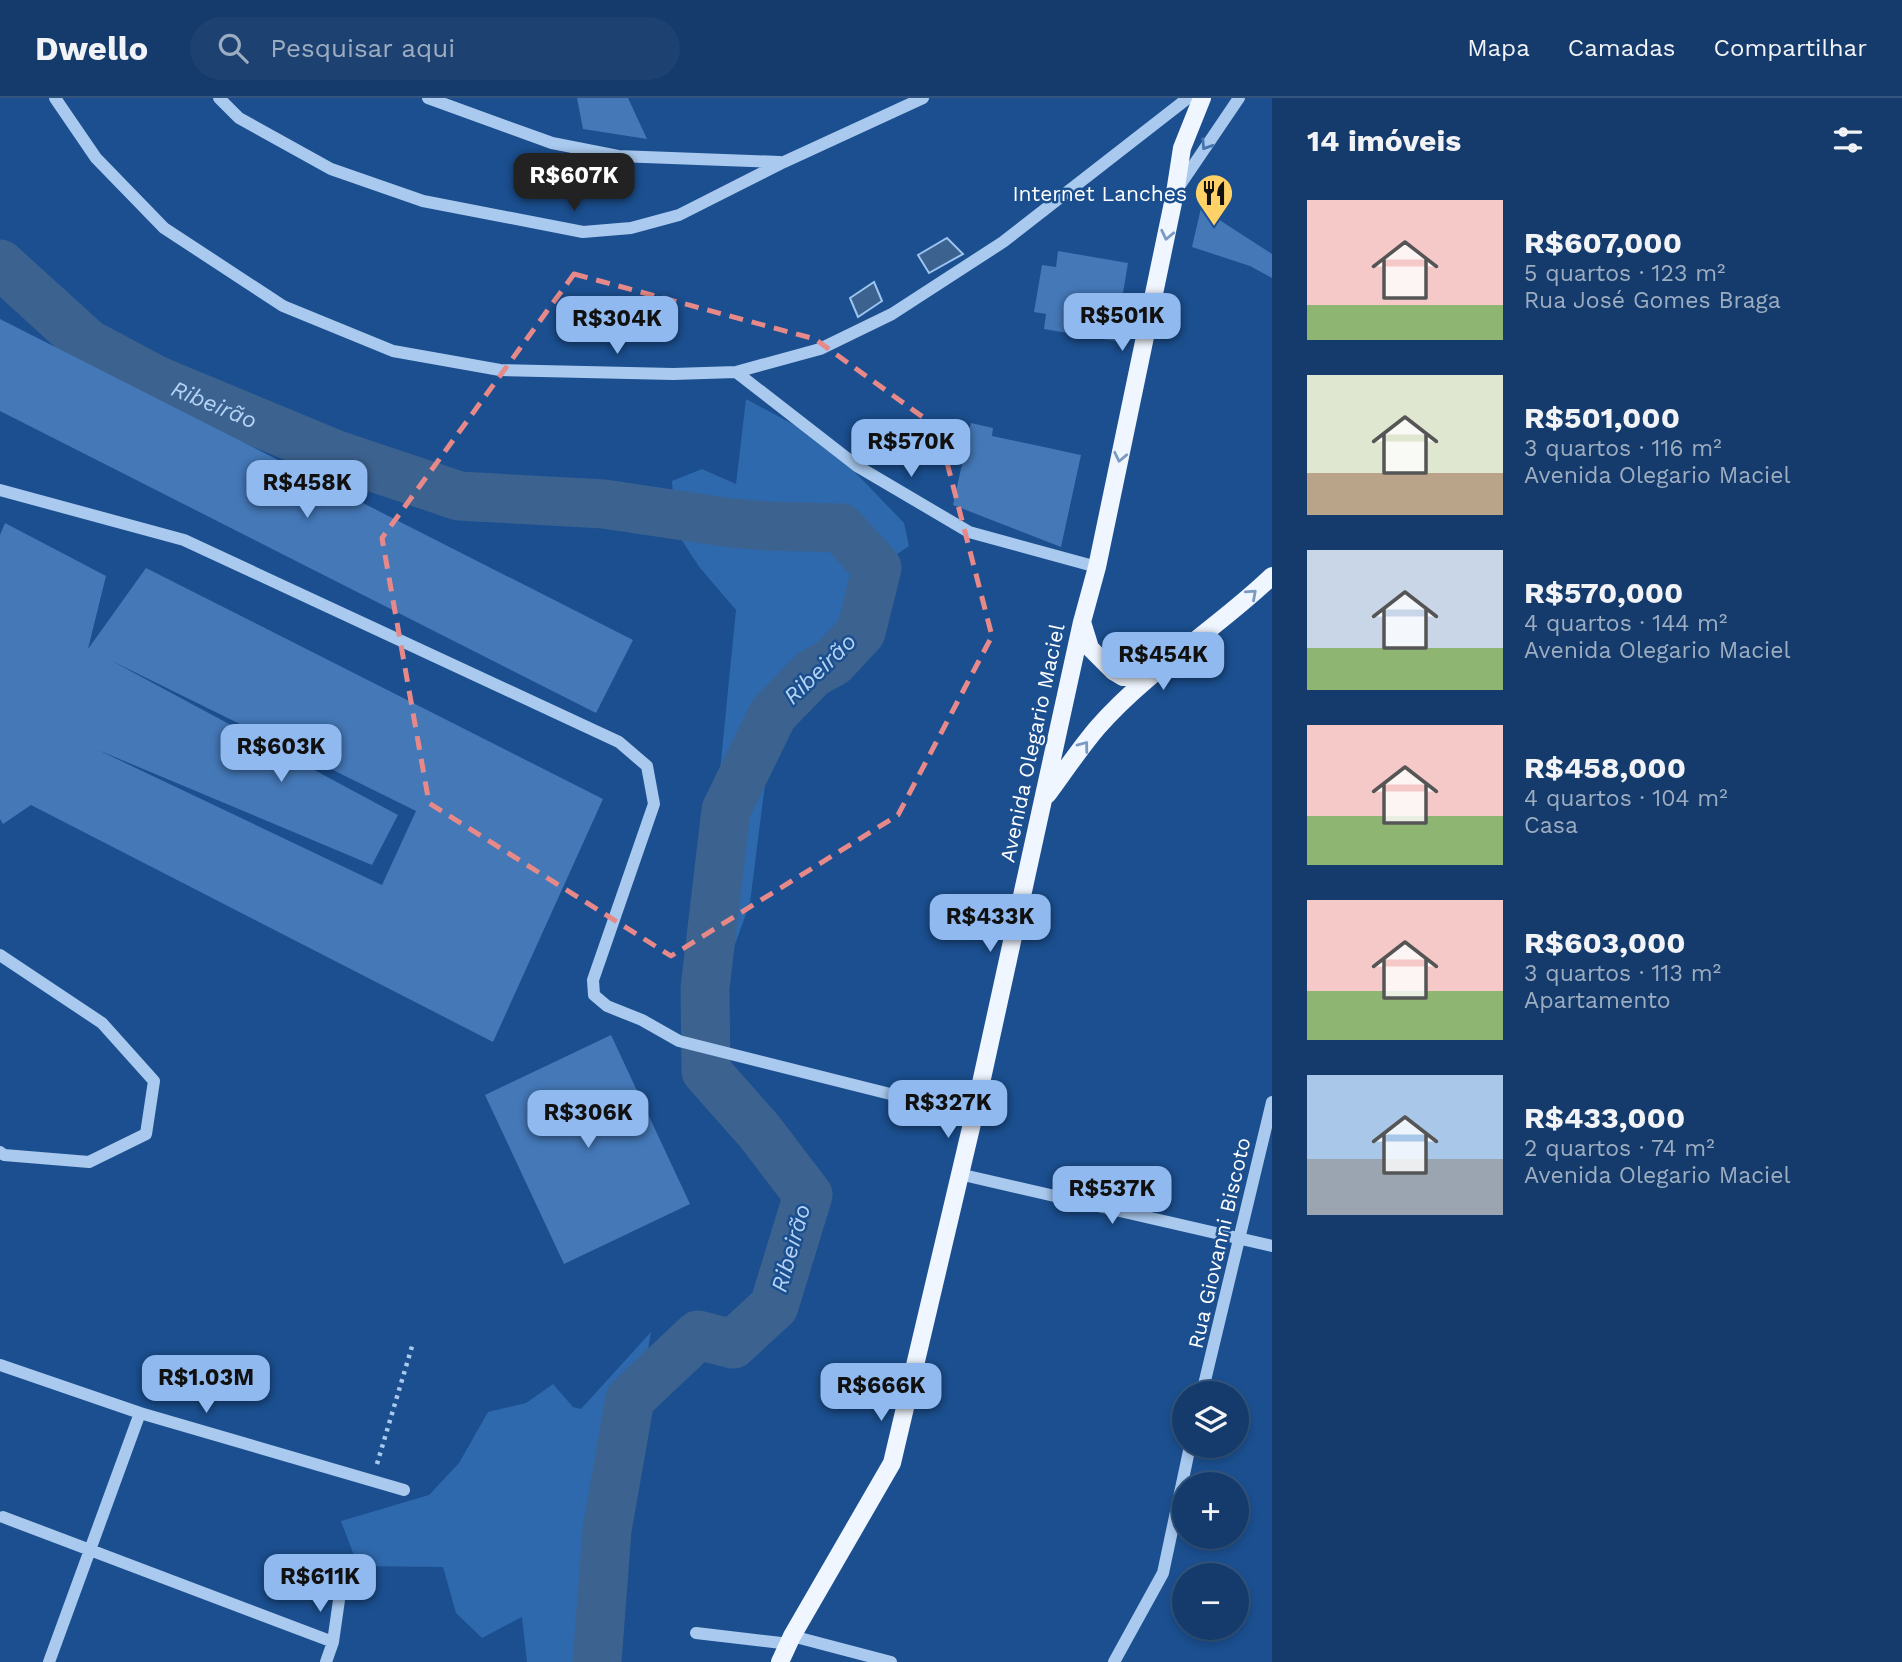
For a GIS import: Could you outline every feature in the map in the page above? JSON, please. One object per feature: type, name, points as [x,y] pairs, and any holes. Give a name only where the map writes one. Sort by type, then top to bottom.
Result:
[{"type":"main road","name":"Avenida Olegario Maciel","points":[[780,1662],[892,1463],[974,1115],[1082,622],[1097,567],[1182,148],[1202,98]]},
{"type":"main road","points":[[1042,800],[1099,726],[1151,676],[1272,576]]},
{"type":"main road","points":[[1082,622],[1090,648],[1113,671],[1123,677],[1151,676]]},
{"type":"street","points":[[55,98],[96,158],[164,228],[283,306],[393,351],[500,370],[673,374],[736,372],[820,349],[892,314],[1003,242],[1188,98]]},
{"type":"street","points":[[219,98],[239,118],[331,169],[423,201],[583,232],[631,228],[679,215],[923,98]]},
{"type":"street","points":[[428,98],[448,101],[552,143],[618,156],[783,163]]},
{"type":"street","points":[[1175,192],[1239,98]]},
{"type":"street","points":[[736,372],[857,466],[969,532],[1097,567]]},
{"type":"street","points":[[0,489],[184,540],[619,742],[646,766],[654,804],[593,981],[594,995],[607,1006],[642,1020],[680,1041],[974,1115]]},
{"type":"street","points":[[0,955],[102,1023],[154,1081],[146,1134],[112,1151],[89,1162],[1,1157]]},
{"type":"street","name":"Rua Giovanni Biscoto","points":[[1205,1381],[1272,1102]]},
{"type":"street","points":[[959,1174],[1272,1246]]},
{"type":"street","points":[[0,1365],[140,1413],[404,1490]]},
{"type":"street","points":[[49,1662],[140,1413]]},
{"type":"street","points":[[1114,1662],[1163,1573],[1187,1458]]},
{"type":"street","points":[[3,1517],[333,1642]]},
{"type":"street","points":[[326,1662],[333,1642],[344,1572]]},
{"type":"street","points":[[696,1633],[791,1640],[891,1662]]},
{"type":"path","points":[[372,1481],[413,1343]]},
{"type":"highlighted area","points":[[574,274],[815,339],[938,428],[992,636],[898,815],[671,956],[429,803],[382,538]]},
{"type":"shaded area","points":[[947,238],[963,254],[929,273],[918,255]]},
{"type":"shaded area","points":[[874,282],[882,301],[858,317],[850,298]]},
{"type":"shaded area","points":[[746,399],[826,442],[904,523],[909,546],[877,568],[881,619],[839,685],[796,713],[765,784],[750,903],[721,983],[705,988],[683,975],[716,811],[736,610],[700,568],[675,530],[672,481],[702,469],[736,484]]},
{"type":"shaded area","points":[[651,1332],[595,1662],[527,1662],[522,1617],[482,1638],[456,1613],[443,1567],[358,1566],[341,1521],[429,1495],[459,1463],[488,1412],[526,1403],[553,1384],[573,1407],[581,1409]]},
{"type":"building","points":[[577,98],[628,98],[647,139],[583,129]]},
{"type":"building","name":"Internet Lanches","points":[[1201,208],[1272,254],[1272,278],[1250,266],[1192,247]]},
{"type":"building","points":[[1058,251],[1128,263],[1115,341],[1044,329],[1046,314],[1034,312],[1042,265],[1056,267]]},
{"type":"building","points":[[0,319],[633,640],[596,713],[0,411]]},
{"type":"building","points":[[971,423],[993,428],[992,436],[1081,455],[1061,547],[953,505]]},
{"type":"building","points":[[5,523],[106,576],[88,649],[146,568],[603,799],[493,1042],[31,805],[3,824],[0,819],[0,535]],"holes":[[[110,660],[416,811],[382,885],[98,750],[372,865],[398,815]]]},
{"type":"building","points":[[611,1035],[690,1204],[564,1264],[485,1095]]},
{"type":"waterway","name":"Ribeirão","points":[[0,264],[87,343],[158,381],[334,454],[459,496],[604,504],[731,523],[841,528],[877,568],[861,632],[833,662],[813,673],[773,714],[726,810],[705,988],[706,1071],[760,1132],[808,1195],[774,1306],[733,1344],[698,1335],[630,1399],[607,1530],[597,1662]]},
{"type":"place","name":"Internet Lanches","points":[[1214,227]]}]
